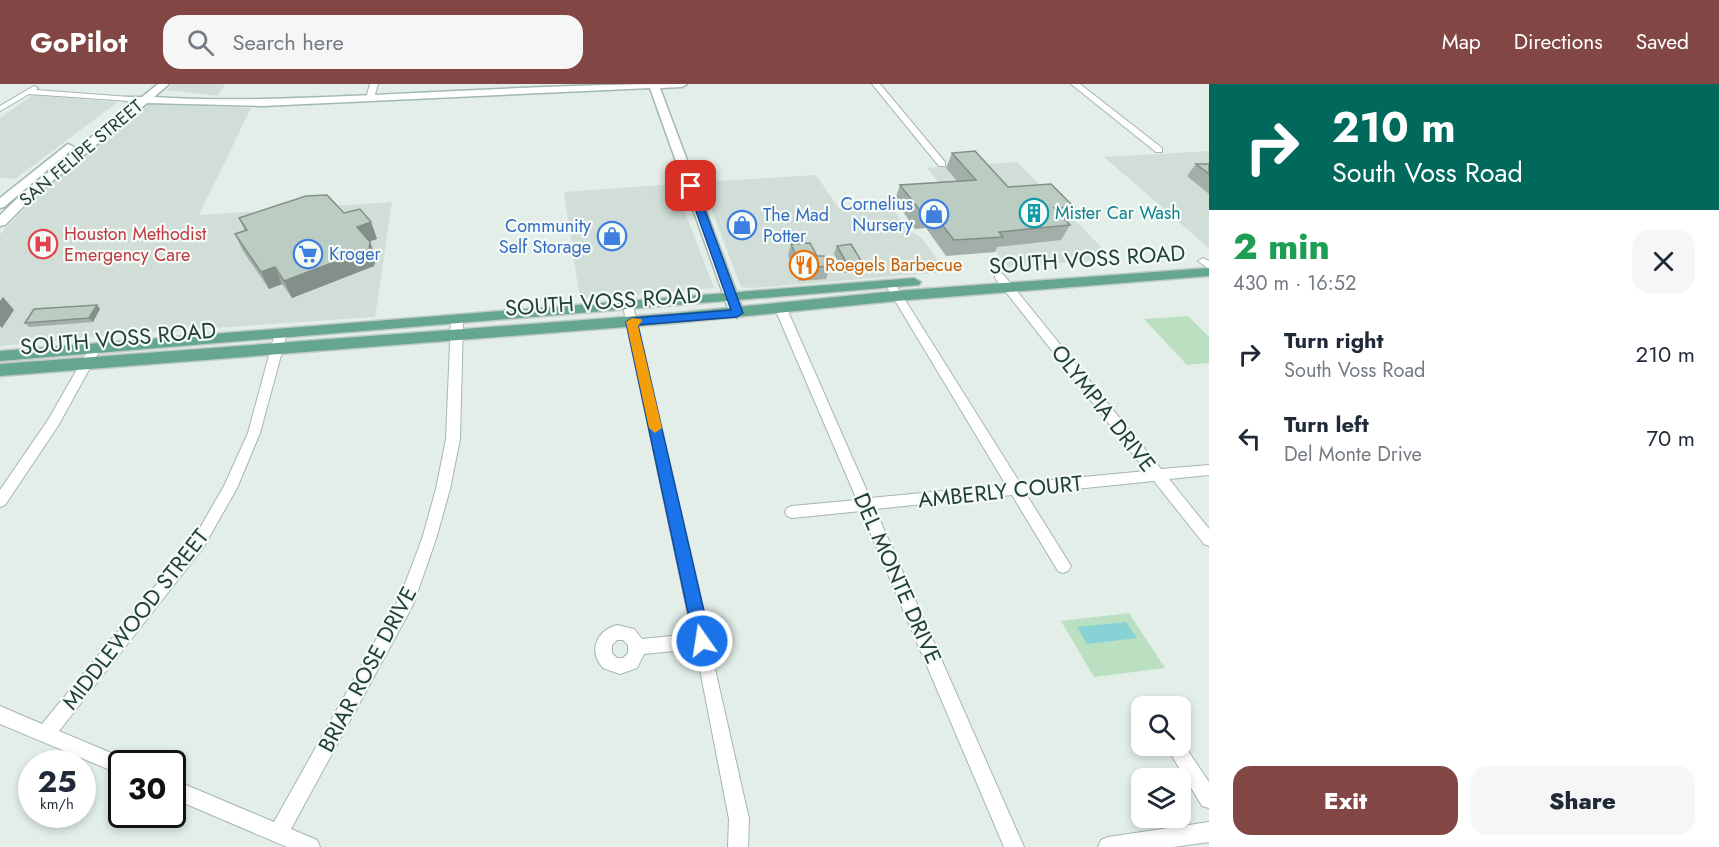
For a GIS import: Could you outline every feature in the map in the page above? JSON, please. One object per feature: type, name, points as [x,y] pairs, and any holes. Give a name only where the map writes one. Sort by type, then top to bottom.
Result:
[{"type":"main road","name":"SOUTH VOSS ROAD","points":[[0,356],[95,348],[280,340],[457,327],[571,318],[628,306],[732,297],[893,290],[1208,265]]},
{"type":"main road","name":"SOUTH VOSS ROAD","points":[[571,318],[632,322],[737,313],[781,309],[893,290]]},
{"type":"main road","name":"SOUTH VOSS ROAD","points":[[0,370],[280,340]]},
{"type":"street","name":"SAN FELIPE STREET","points":[[0,204],[43,166],[143,94],[164,84]]},
{"type":"street","points":[[370,98],[374,84]]},
{"type":"street","points":[[28,92],[143,94],[231,103],[682,84]]},
{"type":"street","points":[[876,84],[942,164]]},
{"type":"street","points":[[1075,84],[1159,150]]},
{"type":"street","points":[[0,110],[38,85],[66,91]]},
{"type":"street","points":[[654,86],[737,313]]},
{"type":"street","name":"SAN FELIPE STREET","points":[[0,222],[143,94]]},
{"type":"street","points":[[43,166],[62,167]]},
{"type":"street","name":"OLYMPIA DRIVE","points":[[1004,281],[1209,540]]},
{"type":"street","points":[[893,290],[1063,566]]},
{"type":"street","points":[[628,306],[739,819],[738,847]]},
{"type":"street","name":"DEL MONTE DRIVE","points":[[781,309],[1014,847]]},
{"type":"street","name":"BRIAR ROSE DRIVE","points":[[278,834],[407,600],[429,539],[443,489],[453,439],[457,327]]},
{"type":"street","name":"MIDDLEWOOD STREET","points":[[45,734],[198,544],[230,488],[254,434],[280,340]]},
{"type":"street","points":[[0,501],[53,423],[95,348]]},
{"type":"street","name":"AMBERLY COURT","points":[[792,512],[1209,470]]},
{"type":"street","points":[[637,647],[702,641]]},
{"type":"street","points":[[0,715],[108,760]]},
{"type":"street","points":[[1181,756],[1209,799]]},
{"type":"street","points":[[186,794],[310,847]]},
{"type":"street","points":[[1108,847],[1209,832]]},
{"type":"shaded area","points":[[173,84],[225,84],[218,96],[167,90]]},
{"type":"shaded area","points":[[33,95],[118,102],[15,179],[0,178],[0,118]]},
{"type":"shaded area","points":[[146,105],[251,108],[199,215],[392,202],[375,317],[113,335],[0,346],[0,234],[50,183]]},
{"type":"shaded area","points":[[1209,151],[1209,248],[1104,157]]},
{"type":"shaded area","points":[[1017,162],[1113,259],[1008,267],[927,168]]},
{"type":"shaded area","points":[[816,175],[838,207],[847,209],[891,206],[907,229],[922,238],[946,272],[752,288],[741,287],[701,182]]},
{"type":"shaded area","points":[[674,184],[714,288],[580,300],[564,192]]},
{"type":"green space","points":[[1188,316],[1209,337],[1209,363],[1187,365],[1144,319]]},
{"type":"green space","points":[[1129,613],[1165,668],[1094,677],[1061,621]]},
{"type":"water","points":[[1126,622],[1137,638],[1087,644],[1077,627]]},
{"type":"building","points":[[975,151],[1008,187],[1051,184],[1074,207],[1054,208],[1070,225],[999,232],[1003,237],[954,240],[933,213],[922,213],[900,185],[976,180],[952,153]]},
{"type":"building","points":[[1196,164],[1209,164],[1209,174]]},
{"type":"building","name":"Kroger","points":[[327,195],[344,213],[360,209],[371,222],[357,227],[370,242],[369,249],[284,281],[275,267],[261,272],[235,234],[247,230],[239,218],[306,196]]},
{"type":"building","points":[[810,243],[817,256],[824,256],[830,266],[802,268],[791,244]]},
{"type":"building","points":[[851,244],[863,264],[848,265],[837,246]]},
{"type":"building","points":[[97,305],[89,318],[25,323],[34,309]]},
{"type":"slow traffic","points":[[637,321],[632,322],[655,428]]},
{"type":"place","name":"Mister Car Wash","points":[[1034,213]]},
{"type":"place","name":"Cornelius Nursery","points":[[934,214]]},
{"type":"place","name":"The Mad Potter","points":[[742,225]]},
{"type":"place","name":"Community Self Storage","points":[[612,236]]},
{"type":"place","name":"Houston Methodist Emergency Care","points":[[43,244]]},
{"type":"place","name":"Kroger","points":[[308,254]]},
{"type":"place","name":"Roegels Barbecue","points":[[804,265]]},
{"type":"route","points":[[691,186],[737,313],[632,322],[702,641]]}]
